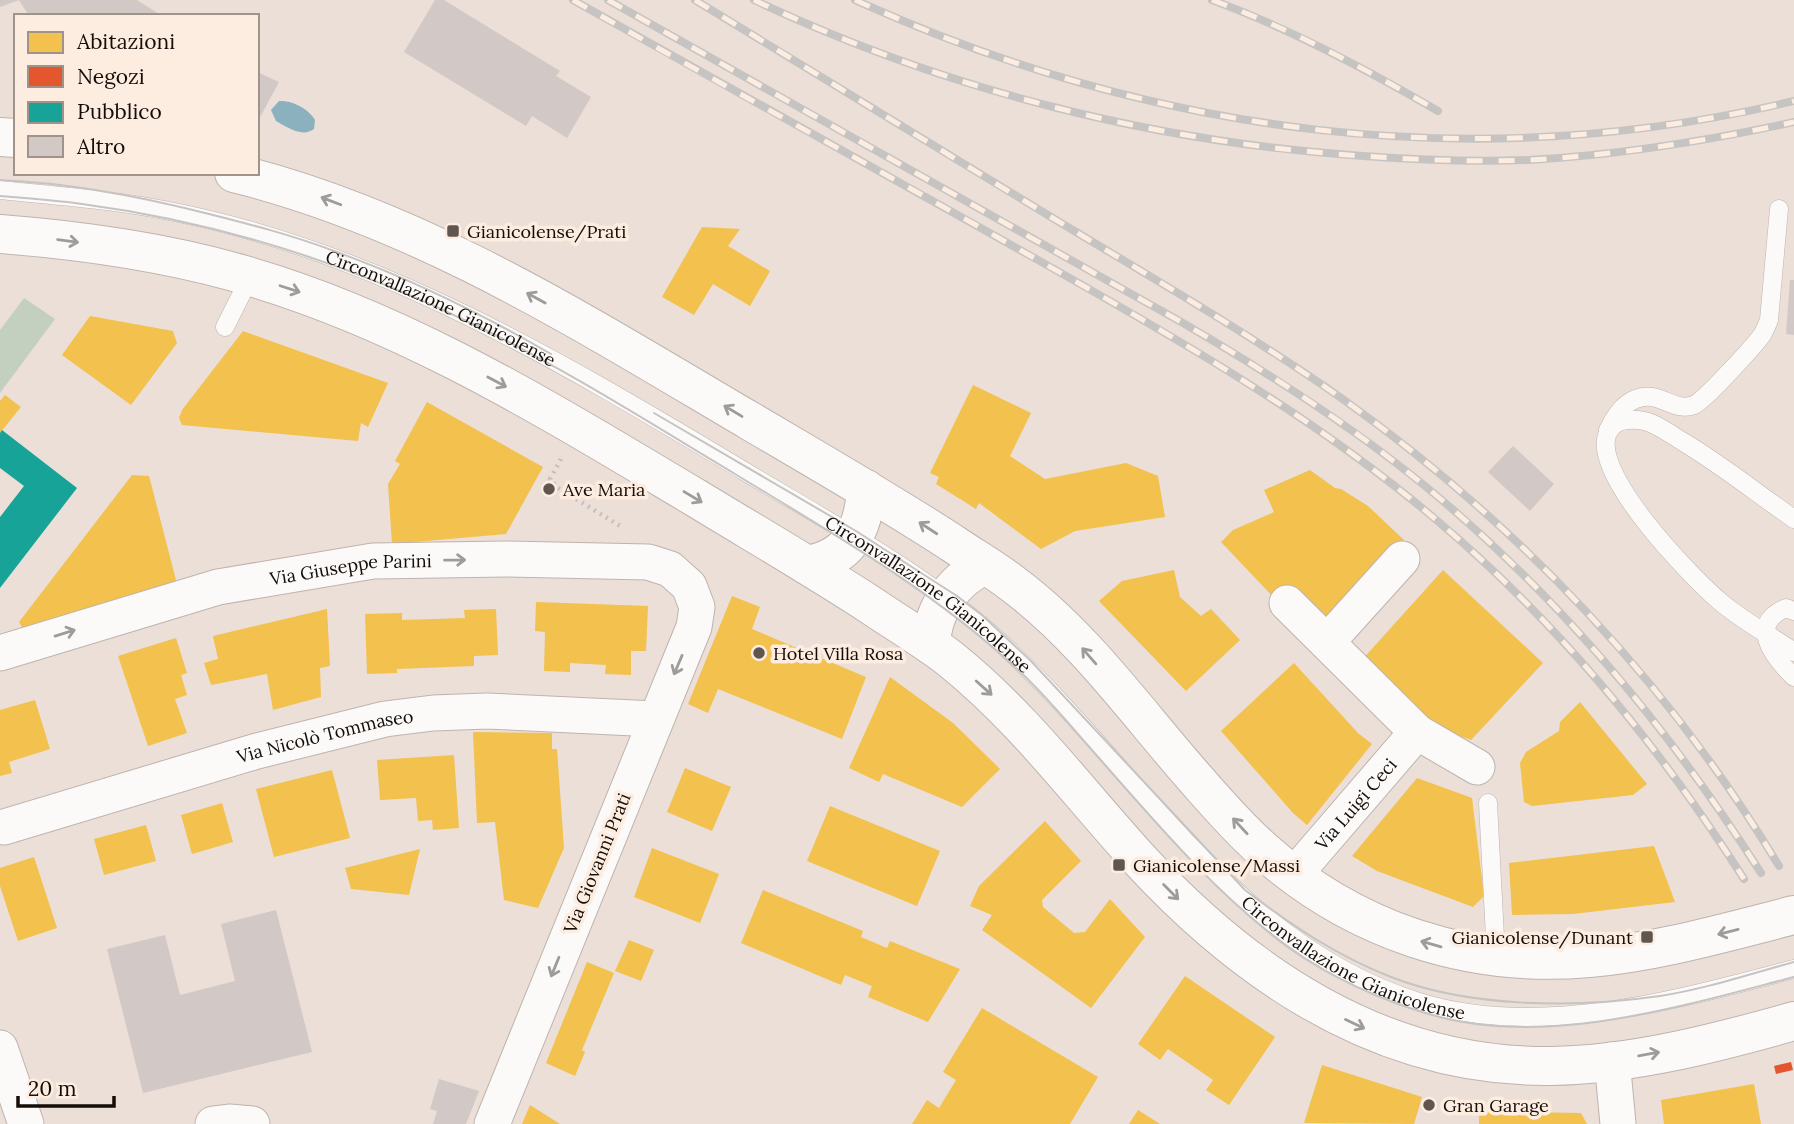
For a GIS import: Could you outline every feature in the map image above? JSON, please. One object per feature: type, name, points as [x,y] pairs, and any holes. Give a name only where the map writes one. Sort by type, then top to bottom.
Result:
[{"type":"main road","name":"Circonvallazione Gianicolense","points":[[241,175],[319,196],[371,216],[449,252],[556,308],[866,489],[985,565],[1018,587],[1061,626],[1261,848],[1294,875],[1346,909],[1393,932],[1455,950],[1496,957],[1564,960],[1609,956],[1700,939],[1794,915]]},
{"type":"main road","name":"Circonvallazione Gianicolense","points":[[0,234],[153,254],[250,276],[343,309],[406,336],[569,423],[807,565],[931,645],[965,671],[1007,710],[1136,856],[1182,903],[1233,947],[1290,989],[1341,1018],[1377,1034],[1451,1055],[1503,1064],[1537,1066],[1612,1060],[1720,1040],[1794,1021]]},
{"type":"main road","points":[[807,565],[832,559],[841,553],[853,537],[863,515],[866,489]]},
{"type":"main road","points":[[931,645],[934,620],[946,598],[963,579],[985,565]]},
{"type":"street","points":[[1326,642],[1402,559]]},
{"type":"street","name":"Via Giuseppe Parini","points":[[0,653],[218,587],[373,561],[637,560],[670,569],[684,579],[696,601]]},
{"type":"street","name":"Via Giovanni Prati","points":[[492,1124],[694,627],[696,601]]},
{"type":"street","points":[[1287,603],[1417,732],[1477,767]]},
{"type":"street","name":"Via Nicolò Tommaseo","points":[[4,827],[257,751],[385,719],[433,713],[487,711],[655,719]]},
{"type":"street","name":"Via Luigi Ceci","points":[[1294,875],[1417,732]]},
{"type":"street","points":[[0,1048],[26,1124]]},
{"type":"street","points":[[1612,1060],[1618,1124]]},
{"type":"street","points":[[213,1124],[251,1124]]},
{"type":"lane","name":"Circonvallazione Gianicolense","points":[[0,190],[173,211],[273,237],[370,273],[468,315],[562,365],[853,537],[946,598],[1003,645],[1043,684],[1221,878],[1296,941],[1365,981],[1421,1002],[1443,1007],[1486,1014],[1529,1016],[1602,1012],[1672,1001],[1794,969]]},
{"type":"lane","points":[[1779,209],[1769,320],[1762,336],[1694,405],[1673,406],[1651,397],[1632,400],[1616,412],[1606,434],[1605,449],[1630,501],[1650,529],[1698,581],[1724,605],[1794,652]]},
{"type":"lane","points":[[225,327],[250,276]]},
{"type":"lane","points":[[1606,434],[1615,423],[1631,419],[1652,424],[1695,449],[1794,519]]},
{"type":"lane","points":[[1794,611],[1786,608],[1775,612],[1766,633],[1768,646],[1794,677]]},
{"type":"lane","points":[[1488,803],[1496,957]]},
{"type":"path","points":[[550,479],[558,488],[608,519]]},
{"type":"green space","points":[[24,298],[55,319],[0,393],[0,330]]},
{"type":"water","points":[[279,101],[295,104],[309,112],[315,120],[314,129],[300,132],[276,121],[271,110]]},
{"type":"building: Abitazioni","points":[[702,227],[740,229],[728,246],[770,271],[750,306],[713,284],[694,315],[662,297]]},
{"type":"building: Abitazioni","points":[[90,316],[173,331],[177,343],[131,405],[62,355]]},
{"type":"building: Abitazioni","points":[[243,331],[388,383],[368,427],[361,423],[358,441],[182,425],[179,418],[182,410]]},
{"type":"building: Abitazioni","points":[[973,385],[1031,413],[1010,456],[1045,479],[1126,463],[1158,476],[1165,517],[1075,531],[1041,549],[979,503],[976,509],[936,484],[939,477],[930,473]]},
{"type":"building: Abitazioni","points":[[5,395],[21,407],[0,433],[0,401]]},
{"type":"building: Abitazioni","points":[[427,402],[543,467],[506,534],[392,544],[388,484],[400,464],[395,461]]},
{"type":"building: Abitazioni","points":[[1310,470],[1335,488],[1368,506],[1404,540],[1328,622],[1279,603],[1221,542],[1233,530],[1274,512],[1264,490]]},
{"type":"building: Abitazioni","points":[[132,475],[149,476],[177,584],[25,632],[19,622]]},
{"type":"building: Abitazioni","points":[[1174,570],[1180,597],[1201,616],[1211,609],[1240,640],[1186,691],[1099,601],[1122,581]]},
{"type":"building: Abitazioni","points":[[1443,570],[1543,663],[1471,740],[1430,725],[1361,661]]},
{"type":"building: Abitazioni","name":"Hotel Villa Rosa","points":[[732,596],[760,607],[752,629],[866,677],[842,739],[718,689],[708,713],[688,704]]},
{"type":"building: Abitazioni","points":[[536,602],[648,606],[646,651],[631,651],[631,675],[605,674],[606,665],[570,663],[570,672],[544,671],[545,632],[535,631]]},
{"type":"building: Abitazioni","points":[[327,609],[330,666],[320,668],[321,697],[273,710],[267,674],[211,685],[204,663],[218,659],[213,636]]},
{"type":"building: Abitazioni","points":[[496,609],[498,655],[474,656],[474,666],[397,669],[397,673],[367,674],[365,614],[402,613],[402,620],[465,618],[464,610]]},
{"type":"building: Abitazioni","points":[[176,638],[187,673],[181,675],[187,695],[175,699],[187,733],[148,746],[118,656]]},
{"type":"building: Abitazioni","points":[[1294,663],[1358,733],[1372,744],[1307,825],[1293,813],[1221,731]]},
{"type":"building: Abitazioni","points":[[890,677],[953,723],[1000,769],[962,807],[883,774],[879,782],[849,768]]},
{"type":"building: Abitazioni","points":[[35,700],[50,749],[9,762],[12,773],[0,776],[0,710]]},
{"type":"building: Abitazioni","points":[[1580,702],[1647,784],[1633,795],[1532,806],[1524,802],[1520,763],[1526,752],[1559,731],[1560,722]]},
{"type":"building: Abitazioni","points":[[473,732],[552,733],[552,749],[557,749],[564,848],[538,908],[504,900],[495,822],[477,823]]},
{"type":"building: Abitazioni","points":[[454,755],[459,828],[433,830],[432,820],[418,821],[416,798],[380,800],[377,760]]},
{"type":"building: Abitazioni","points":[[685,768],[731,787],[712,831],[667,812]]},
{"type":"building: Abitazioni","points":[[332,770],[350,838],[274,857],[256,789]]},
{"type":"building: Abitazioni","points":[[1417,778],[1472,798],[1484,896],[1473,907],[1377,871],[1352,856]]},
{"type":"building: Abitazioni","points":[[222,803],[233,842],[192,854],[181,815]]},
{"type":"building: Abitazioni","points":[[830,806],[940,851],[917,906],[807,861]]},
{"type":"building: Abitazioni","points":[[1045,821],[1081,861],[1042,900],[1043,907],[1074,933],[1085,932],[1110,899],[1145,937],[1091,1008],[982,930],[992,915],[970,906],[979,886]]},
{"type":"building: Abitazioni","points":[[146,825],[156,861],[104,875],[94,839]]},
{"type":"building: Abitazioni","points":[[1654,846],[1675,902],[1573,914],[1512,915],[1509,863]]},
{"type":"building: Abitazioni","points":[[652,848],[719,874],[700,923],[634,897]]},
{"type":"building: Abitazioni","points":[[420,849],[409,895],[351,889],[345,868]]},
{"type":"building: Abitazioni","points":[[34,857],[57,928],[18,941],[0,886],[0,868]]},
{"type":"building: Abitazioni","points":[[763,890],[863,931],[861,937],[887,948],[890,941],[960,969],[928,1022],[868,997],[872,986],[845,975],[841,985],[741,943]]},
{"type":"building: Abitazioni","points":[[629,940],[654,950],[641,981],[615,971]]},
{"type":"building: Abitazioni","points":[[587,962],[614,973],[582,1050],[585,1052],[575,1076],[546,1063]]},
{"type":"building: Abitazioni","points":[[1185,976],[1275,1037],[1229,1105],[1206,1090],[1213,1080],[1168,1049],[1160,1060],[1138,1044]]},
{"type":"building: Abitazioni","points":[[982,1008],[1098,1077],[1070,1124],[912,1124],[927,1100],[939,1108],[956,1080],[943,1072]]},
{"type":"building: Abitazioni","points":[[1322,1065],[1422,1097],[1414,1124],[1304,1123]]},
{"type":"building: Abitazioni","points":[[1754,1084],[1761,1124],[1664,1124],[1661,1100]]},
{"type":"building: Abitazioni","points":[[530,1105],[560,1124],[522,1124]]},
{"type":"building: Abitazioni","points":[[1138,1110],[1160,1124],[1129,1124]]},
{"type":"building: Abitazioni","points":[[1479,1111],[1581,1113],[1587,1124],[1479,1124]]},
{"type":"building: Negozi","points":[[1791,1062],[1793,1070],[1776,1074],[1774,1066]]},
{"type":"building: Pubblico","points":[[2,430],[77,488],[0,588],[0,517],[24,486],[0,468]]},
{"type":"building: Altro","points":[[0,0],[19,0],[0,7]]},
{"type":"building: Altro","points":[[19,0],[137,0],[159,14],[28,14]]},
{"type":"building: Altro","points":[[435,0],[444,0],[560,71],[556,76],[591,97],[567,138],[532,116],[526,126],[404,52]]},
{"type":"building: Altro","points":[[259,73],[279,82],[259,119]]},
{"type":"building: Altro","points":[[1790,280],[1794,280],[1794,335],[1786,334]]},
{"type":"building: Altro","points":[[1513,446],[1554,484],[1530,511],[1488,472]]},
{"type":"building: Altro","points":[[276,910],[312,1052],[143,1093],[107,949],[165,935],[180,995],[235,981],[221,924]]},
{"type":"building: Altro","points":[[439,1079],[479,1091],[466,1124],[433,1124],[437,1111],[430,1109]]},
{"type":"tram line","points":[[0,180],[78,187],[129,196],[221,217],[302,240],[417,285],[551,354]]},
{"type":"tram line","points":[[0,196],[62,201],[183,222],[234,234],[332,265],[381,283],[475,325],[607,397],[844,541],[950,613],[983,639],[1037,689],[1166,834],[1237,905],[1305,959],[1374,995],[1429,1014],[1473,1024],[1518,1027],[1565,1025],[1659,1011],[1794,977]]},
{"type":"tram line","points":[[654,413],[856,531],[957,596],[983,616],[1030,660],[1245,890],[1297,927],[1371,969],[1422,987],[1455,995],[1524,1003],[1559,1003],[1660,996],[1794,962]]},
{"type":"railway","points":[[573,0],[1134,315],[1289,410],[1387,480],[1434,518],[1522,599],[1603,686],[1677,780],[1744,879]]},
{"type":"railway","points":[[608,0],[1183,323],[1246,360],[1367,441],[1474,528],[1566,618],[1649,715],[1688,766],[1761,873]]},
{"type":"railway","points":[[695,0],[1236,329],[1344,400],[1408,448],[1529,554],[1586,611],[1689,733],[1736,798],[1779,866]]},
{"type":"railway","points":[[754,0],[826,32],[975,85],[1128,124],[1284,149],[1425,160],[1529,160],[1662,146],[1794,122]]},
{"type":"railway","points":[[855,0],[968,46],[1083,83],[1199,111],[1316,130],[1435,138],[1554,136],[1674,124],[1794,101]]},
{"type":"railway","points":[[1212,0],[1328,51],[1438,111]]},
{"type":"place","name":"Gianicolense/Prati","points":[[453,231]]},
{"type":"place","name":"Ave Maria","points":[[549,489]]},
{"type":"place","name":"Hotel Villa Rosa","points":[[759,653]]},
{"type":"place","name":"Gianicolense/Massi","points":[[1119,865]]},
{"type":"place","name":"Gianicolense/Dunant","points":[[1647,937]]},
{"type":"place","name":"Gran Garage","points":[[1429,1105]]}]
